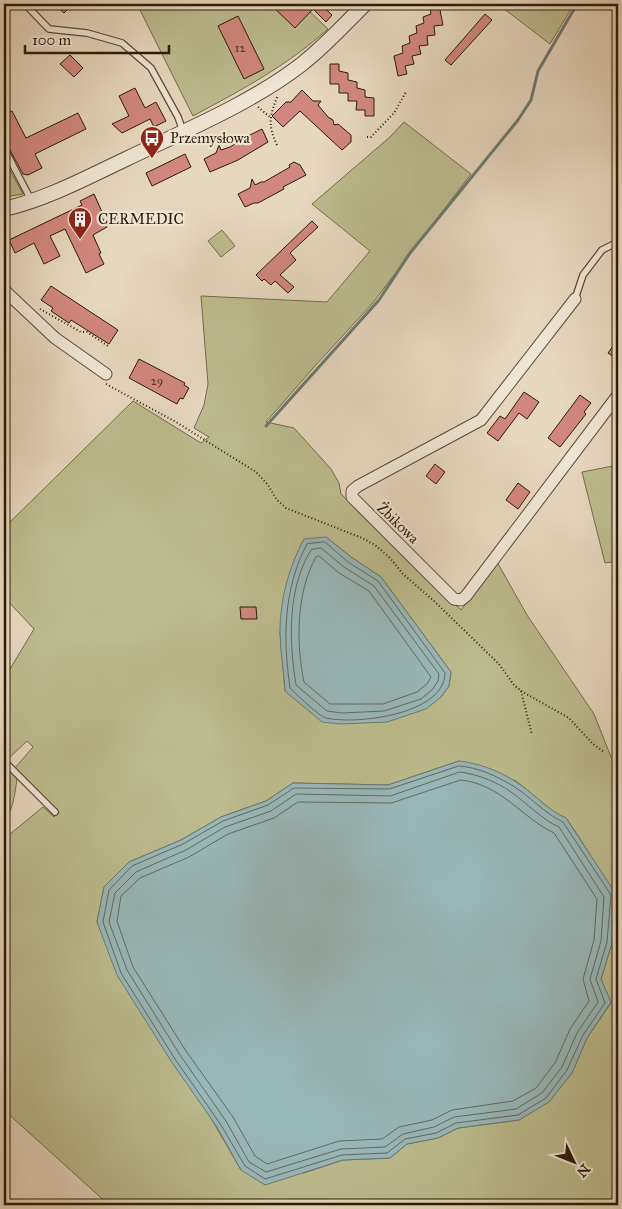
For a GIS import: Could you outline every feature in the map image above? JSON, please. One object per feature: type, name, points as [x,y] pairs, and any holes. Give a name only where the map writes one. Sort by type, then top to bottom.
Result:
[{"type":"street","points":[[4,209],[31,202],[93,175],[249,98],[288,74],[323,46],[365,4]]},
{"type":"street","points":[[4,290],[55,338],[103,378]]},
{"type":"street","name":"Żbikowa","points":[[574,299],[481,420],[358,486],[352,491],[352,497],[454,599],[461,600],[466,596],[618,395]]},
{"type":"lane","points":[[25,4],[50,29],[87,33],[122,44],[151,68],[178,116],[183,131]]},
{"type":"lane","points":[[4,148],[29,194],[31,202]]},
{"type":"lane","points":[[574,299],[582,276],[602,250],[618,242]]},
{"type":"lane","points":[[4,761],[55,812]]},
{"type":"path","points":[[277,145],[270,117],[281,88]]},
{"type":"path","points":[[367,137],[372,137],[394,114],[406,92]]},
{"type":"path","points":[[255,104],[270,117]]},
{"type":"path","points":[[41,309],[80,332],[87,332],[108,346]]},
{"type":"path","points":[[103,378],[251,468],[268,485],[286,508],[375,545],[390,558],[403,574],[434,601],[499,664],[514,685],[521,691],[569,718],[593,744],[604,752]]},
{"type":"path","points":[[521,691],[532,735]]},
{"type":"green space","points":[[137,4],[302,4],[328,29],[280,66],[193,116]]},
{"type":"green space","points":[[506,4],[574,4],[550,44],[503,8]]},
{"type":"green space","points":[[404,122],[471,174],[372,304],[266,422],[294,428],[331,469],[339,483],[341,494],[461,610],[497,562],[527,615],[594,714],[611,757],[618,764],[618,1205],[109,1205],[4,1110],[4,839],[43,807],[54,817],[59,812],[15,768],[33,747],[27,741],[7,760],[4,756],[4,679],[34,629],[4,597],[4,528],[133,401],[201,443],[209,437],[194,428],[204,405],[208,384],[201,296],[327,302],[370,251],[312,204],[390,137]],"holes":[[[326,537],[381,577],[451,672],[449,686],[441,697],[285,691],[280,632]],[[459,761],[516,781],[556,814],[566,818],[579,837],[588,852],[612,943],[601,979],[611,1003],[587,1038],[572,1073],[519,1120],[458,1128],[438,1138],[407,1144],[390,1158],[343,1160],[304,1173],[241,1170],[97,922],[104,887],[129,862],[181,840],[221,817],[266,801],[293,783],[388,785]]]},
{"type":"green space","points":[[4,159],[23,194],[4,197]]},
{"type":"green space","points":[[222,230],[235,246],[221,257],[208,241]]},
{"type":"green space","points":[[618,465],[618,561],[605,563],[582,472]]},
{"type":"green space","points":[[4,766],[17,779],[12,807],[4,821]]},
{"type":"water","points":[[326,537],[381,577],[451,672],[449,686],[441,697],[426,709],[387,722],[341,724],[322,722],[285,691],[280,620],[286,584],[304,539]]},
{"type":"water","points":[[459,761],[503,774],[523,786],[553,811],[566,818],[616,894],[612,943],[601,979],[611,1002],[587,1038],[572,1073],[549,1102],[519,1120],[458,1128],[438,1138],[407,1144],[390,1158],[343,1160],[265,1185],[241,1170],[217,1127],[171,1061],[117,975],[97,922],[104,887],[129,862],[181,840],[221,817],[266,801],[293,783],[388,785]]},
{"type":"building","points":[[54,4],[73,4],[64,13]]},
{"type":"building","points":[[270,4],[320,4],[332,15],[326,22],[313,9],[295,28]]},
{"type":"building","points":[[439,5],[443,25],[434,26],[435,35],[427,36],[428,45],[419,46],[421,54],[412,56],[414,64],[405,66],[407,74],[398,76],[394,56],[403,53],[402,46],[410,43],[409,36],[417,33],[416,26],[424,23],[423,17],[431,14],[430,7]]},
{"type":"building","points":[[485,14],[492,20],[451,65],[445,60]]},
{"type":"building","points":[[238,16],[264,69],[244,79],[218,26]]},
{"type":"building","points":[[70,55],[83,68],[74,77],[60,64]]},
{"type":"building","points":[[330,64],[339,64],[339,71],[348,73],[348,80],[357,82],[357,88],[365,90],[365,97],[374,98],[374,116],[365,116],[365,110],[356,110],[357,101],[348,101],[348,93],[339,93],[339,84],[330,84]]},
{"type":"building","points":[[135,88],[145,108],[156,102],[166,121],[154,127],[150,119],[122,133],[112,124],[129,116],[119,96]]},
{"type":"building","points":[[302,90],[313,101],[321,101],[318,105],[333,120],[334,125],[338,124],[351,135],[351,142],[342,150],[300,111],[283,127],[272,116],[286,102],[291,102]]},
{"type":"building","points":[[12,111],[26,138],[78,113],[86,129],[35,154],[42,168],[28,175],[23,174],[4,139],[4,115]]},
{"type":"building","points":[[262,129],[268,142],[238,160],[210,172],[204,159],[216,153],[219,145],[221,150],[230,147],[241,140],[244,141],[246,137]]},
{"type":"building","points":[[185,154],[191,167],[152,186],[146,173]]},
{"type":"building","points":[[294,162],[300,165],[306,175],[258,203],[245,207],[238,194],[250,188],[252,179],[255,185],[264,182],[290,167],[289,165]]},
{"type":"building","points":[[94,194],[107,227],[93,235],[104,264],[86,273],[65,229],[50,236],[60,256],[44,264],[34,243],[15,253],[9,240],[82,205],[80,201]]},
{"type":"building","points":[[312,221],[318,227],[290,253],[296,260],[280,275],[294,287],[288,293],[275,281],[271,285],[264,279],[262,281],[256,275]]},
{"type":"building","points":[[51,286],[118,330],[109,344],[71,320],[69,323],[51,311],[53,308],[41,300]]},
{"type":"building","points":[[618,339],[618,360],[608,353]]},
{"type":"building","points":[[139,359],[185,383],[184,385],[189,388],[183,399],[180,398],[177,404],[129,378]]},
{"type":"building","points":[[524,392],[539,402],[527,419],[519,413],[498,441],[487,433],[500,416],[505,419]]},
{"type":"building","points":[[580,395],[591,403],[584,412],[586,414],[560,447],[548,438]]},
{"type":"building","points":[[435,464],[445,472],[436,484],[426,476]]},
{"type":"building","points":[[518,483],[530,492],[518,509],[506,500]]},
{"type":"building","points":[[240,607],[256,607],[257,619],[241,619]]},
{"type":"waterway","points":[[266,426],[379,300],[410,253],[518,120],[531,100],[538,71],[577,4]]},
{"type":"place","name":"Przemysłowa","points":[[152,159]]},
{"type":"place","name":"CERMEDIC","points":[[80,240]]}]
